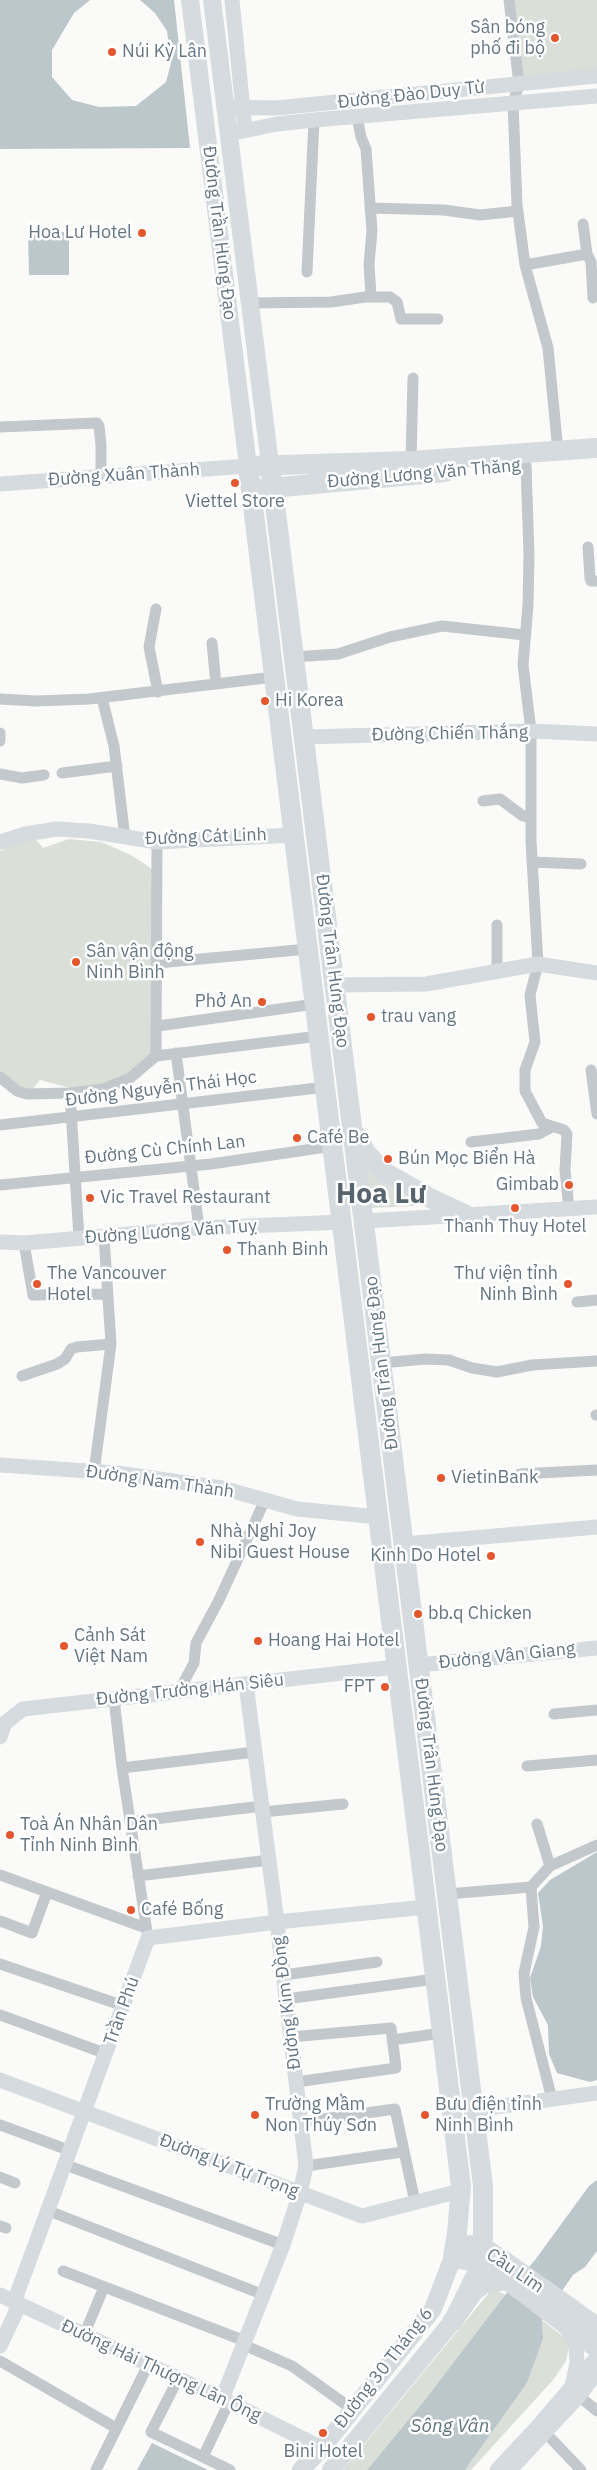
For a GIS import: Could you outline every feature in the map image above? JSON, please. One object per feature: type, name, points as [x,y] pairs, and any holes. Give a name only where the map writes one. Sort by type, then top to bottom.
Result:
[{"type":"highway","name":"Đường Lương Văn Thăng","points":[[248,466],[411,461],[597,448]]},
{"type":"highway","name":"Đường Lương Văn Thăng","points":[[250,490],[597,460]]},
{"type":"highway","name":"Đường Trân Hưng Đạo","points":[[270,464],[483,2186],[480,2255]]},
{"type":"highway","name":"Đường Trân Hưng Đạo","points":[[248,466],[442,2033],[460,2191],[454,2249]]},
{"type":"highway","points":[[353,1127],[366,1153],[384,1172],[430,1198],[466,1215]]},
{"type":"highway","points":[[343,1222],[365,1221]]},
{"type":"highway","points":[[396,1667],[418,1665]]},
{"type":"highway","points":[[426,1907],[448,1899]]},
{"type":"highway","points":[[452,2322],[473,2292],[508,2269],[488,2227],[483,2186]]},
{"type":"highway","name":"Cầu Lim","points":[[454,2249],[480,2255],[508,2269],[565,2315]]},
{"type":"highway","points":[[565,2315],[597,2327]]},
{"type":"highway","points":[[565,2315],[597,2348]]},
{"type":"main road","name":"Đường Trần Hưng Đạo","points":[[190,0],[248,466]]},
{"type":"main road","name":"Đường Trần Hưng Đạo","points":[[212,0],[234,108],[250,303],[270,464]]},
{"type":"main road","name":"Đường 30 Tháng 6","points":[[301,2470],[322,2448],[433,2309],[454,2249]]},
{"type":"main road","name":"Đường 30 Tháng 6","points":[[335,2466],[452,2322],[476,2273],[480,2255]]},
{"type":"main road","points":[[322,2448],[335,2466]]},
{"type":"street","points":[[232,0],[234,108]]},
{"type":"street","points":[[509,0],[519,84],[513,103],[518,211],[524,265],[548,348],[558,451]]},
{"type":"street","name":"Đường Đào Duy Từ","points":[[234,108],[276,108],[597,76]]},
{"type":"street","name":"Đường Đào Duy Từ","points":[[237,132],[314,120],[597,96]]},
{"type":"street","points":[[385,97],[387,114]]},
{"type":"street","points":[[357,117],[360,137],[366,149],[372,231],[371,297]]},
{"type":"street","points":[[307,272],[314,120]]},
{"type":"street","points":[[370,208],[444,210],[480,215],[518,211]]},
{"type":"street","points":[[583,224],[587,254],[591,262],[593,298]]},
{"type":"street","points":[[524,265],[587,254]]},
{"type":"street","points":[[250,303],[331,302],[371,297],[396,299],[401,319],[438,319]]},
{"type":"street","points":[[411,461],[413,378]]},
{"type":"street","points":[[0,427],[97,423],[102,445],[101,478]]},
{"type":"street","points":[[526,465],[529,555],[523,665],[531,731],[532,862],[538,964],[530,995],[535,1042],[525,1070],[525,1091],[542,1123],[564,1130],[567,1134],[568,1144],[565,1170],[570,1209]]},
{"type":"street","name":"Đường Xuân Thành","points":[[0,484],[248,466]]},
{"type":"street","points":[[588,547],[590,578],[591,581],[597,581]]},
{"type":"street","points":[[156,609],[149,647],[158,692]]},
{"type":"street","points":[[294,657],[338,654],[390,637],[442,626],[525,635]]},
{"type":"street","points":[[212,643],[216,684]]},
{"type":"street","points":[[0,699],[36,701],[102,698],[274,677]]},
{"type":"street","points":[[102,698],[117,766],[125,838]]},
{"type":"street","name":"Đường Chiến Thắng","points":[[304,737],[531,731],[597,734]]},
{"type":"street","points":[[0,733],[0,741]]},
{"type":"street","points":[[62,773],[117,766]]},
{"type":"street","points":[[0,774],[22,778],[44,775]]},
{"type":"street","points":[[483,801],[500,799],[523,816],[531,818]]},
{"type":"street","name":"Đường Cát Linh","points":[[0,842],[25,834],[57,830],[89,831],[157,842],[243,836],[294,835]]},
{"type":"street","points":[[156,1056],[158,1026],[157,842]]},
{"type":"street","points":[[532,862],[581,864]]},
{"type":"street","points":[[497,925],[497,973]]},
{"type":"street","points":[[158,963],[308,949]]},
{"type":"street","points":[[335,985],[426,984],[497,973],[538,964],[597,973]]},
{"type":"street","points":[[158,1026],[315,1004]]},
{"type":"street","points":[[0,1077],[22,1093],[70,1093],[104,1089],[130,1078],[156,1056],[319,1036]]},
{"type":"street","points":[[176,1053],[198,1228]]},
{"type":"street","points":[[591,1070],[597,1114]]},
{"type":"street","name":"Đường Nguyễn Thái Học","points":[[0,1126],[326,1087]]},
{"type":"street","points":[[70,1093],[70,1118],[79,1238]]},
{"type":"street","points":[[471,1142],[539,1134],[552,1127]]},
{"type":"street","name":"Đường Cù Chính Lan","points":[[0,1185],[191,1166],[333,1146]]},
{"type":"street","points":[[365,1221],[597,1207]]},
{"type":"street","name":"Đường Lương Văn Tuỵ","points":[[0,1242],[24,1243],[198,1228],[343,1222]]},
{"type":"street","points":[[94,1472],[111,1344],[104,1236]]},
{"type":"street","points":[[24,1243],[33,1296],[107,1294]]},
{"type":"street","points":[[578,1302],[597,1300]]},
{"type":"street","points":[[22,1376],[57,1364],[65,1359],[71,1349],[111,1344]]},
{"type":"street","points":[[382,1363],[425,1359],[449,1360],[472,1368],[497,1372],[532,1364],[597,1361]]},
{"type":"street","name":"Đường Nam Thành","points":[[0,1465],[94,1472],[222,1488],[297,1508],[378,1517]]},
{"type":"street","points":[[520,1474],[597,1470]]},
{"type":"street","points":[[179,1691],[194,1662],[196,1643],[219,1600],[265,1500]]},
{"type":"street","points":[[404,1544],[597,1527]]},
{"type":"street","name":"Đường Vân Giang","points":[[418,1665],[597,1648]]},
{"type":"street","name":"Đường Trường Hán Siêu","points":[[0,1737],[3,1722],[23,1709],[396,1667]]},
{"type":"street","name":"Đường Kim Đồng","points":[[226,2400],[300,2193],[306,2166],[284,1975],[246,1684]]},
{"type":"street","points":[[114,1698],[122,1768],[147,1933]]},
{"type":"street","points":[[554,1714],[597,1710]]},
{"type":"street","points":[[122,1768],[255,1752]]},
{"type":"street","points":[[526,1766],[597,1760]]},
{"type":"street","points":[[130,1822],[262,1809],[343,1804]]},
{"type":"street","points":[[537,1824],[550,1866]]},
{"type":"street","points":[[448,1899],[531,1887],[550,1866],[597,1845]]},
{"type":"street","points":[[138,1876],[269,1860]]},
{"type":"street","points":[[0,1875],[147,1933],[426,1907]]},
{"type":"street","points":[[531,1887],[534,1927],[524,1973],[526,1998],[552,2099]]},
{"type":"street","points":[[0,1921],[32,1933],[47,1892]]},
{"type":"street","name":"Trần Phú","points":[[0,2346],[16,2312],[17,2294],[86,2113],[124,2006],[147,1933]]},
{"type":"street","points":[[284,1975],[377,1962]]},
{"type":"street","points":[[0,1964],[124,2006]]},
{"type":"street","points":[[286,1999],[435,1979]]},
{"type":"street","points":[[0,2015],[107,2054]]},
{"type":"street","points":[[291,2037],[391,2028],[396,2068],[296,2082]]},
{"type":"street","points":[[392,2040],[442,2033]]},
{"type":"street","name":"Đường Lý Tự Trọng","points":[[1,2082],[362,2216],[460,2191]]},
{"type":"street","points":[[474,2110],[597,2093]]},
{"type":"street","points":[[300,2122],[395,2109],[402,2152],[415,2202]]},
{"type":"street","points":[[0,2125],[68,2158],[282,2245]]},
{"type":"street","points":[[306,2166],[402,2152]]},
{"type":"street","points":[[0,2177],[15,2182]]},
{"type":"street","points":[[49,2211],[264,2295]]},
{"type":"street","points":[[63,2271],[245,2343],[292,2366],[352,2409]]},
{"type":"street","points":[[84,2335],[104,2287]]},
{"type":"street","name":"Đường Hải Thượng Lãn Ông","points":[[0,2295],[226,2400],[322,2448]]},
{"type":"street","points":[[575,2392],[576,2347],[565,2315],[597,2315]]},
{"type":"street","points":[[575,2392],[597,2357]]},
{"type":"street","points":[[0,2361],[116,2428]]},
{"type":"street","points":[[96,2470],[148,2365]]},
{"type":"street","points":[[508,2470],[575,2392],[597,2372]]},
{"type":"street","points":[[178,2379],[151,2432],[230,2470]]},
{"type":"street","points":[[575,2392],[597,2411]]},
{"type":"street","points":[[203,2457],[226,2400]]},
{"type":"street","points":[[543,2429],[581,2470]]},
{"type":"shaded area","name":"Sân bóng phố đi bộ","points":[[509,0],[597,0],[597,76],[519,84]]},
{"type":"shaded area","name":"Sân vận động Ninh Bình","points":[[32,835],[43,848],[69,839],[101,842],[131,855],[152,869],[153,1056],[127,1075],[111,1083],[70,1088],[40,1080],[31,1091],[20,1089],[0,1073],[0,851]]},
{"type":"shaded area","points":[[366,1168],[383,1183],[413,1201],[414,1206],[371,1208]]},
{"type":"shaded area","points":[[493,2288],[505,2295],[424,2401],[367,2470],[343,2470]]},
{"type":"shaded area","points":[[542,2320],[570,2342],[566,2361],[553,2380],[471,2470],[465,2470],[527,2383],[543,2339]]},
{"type":"water","points":[[0,0],[90,0],[74,13],[52,50],[52,77],[72,100],[99,107],[136,106],[166,82],[171,63],[167,31],[155,13],[140,0],[174,0],[190,148],[0,149]]},
{"type":"water","points":[[28,232],[69,232],[69,275],[29,275]]},
{"type":"water","points":[[597,1852],[597,2080],[590,2082],[557,2073],[549,2054],[548,2025],[533,1997],[530,1978],[541,1946],[543,1926],[538,1893],[550,1880]]},
{"type":"water","name":"Sông Vân","points":[[597,2180],[597,2251],[585,2267],[573,2275],[542,2320],[543,2339],[527,2383],[465,2470],[367,2470],[424,2401],[505,2295],[535,2260],[589,2186]]},
{"type":"water","points":[[152,2443],[208,2470],[137,2470]]},
{"type":"place","name":"Sân bóng phố đi bộ","points":[[555,38]]},
{"type":"place","name":"Núi Kỳ Lân","points":[[112,52]]},
{"type":"place","name":"Hoa Lư Hotel","points":[[142,233]]},
{"type":"place","name":"Viettel Store","points":[[235,483]]},
{"type":"place","name":"Hi Korea","points":[[265,701]]},
{"type":"place","name":"Sân vận động Ninh Bình","points":[[76,962]]},
{"type":"place","name":"Phở An","points":[[262,1002]]},
{"type":"place","name":"trau vang","points":[[371,1017]]},
{"type":"place","name":"Café Be","points":[[297,1138]]},
{"type":"place","name":"Bún Mọc Biển Hà","points":[[388,1159]]},
{"type":"place","name":"Gimbab","points":[[569,1185]]},
{"type":"place","name":"Vic Travel Restaurant","points":[[90,1198]]},
{"type":"place","name":"Thanh Thuy Hotel","points":[[515,1208]]},
{"type":"place","name":"Thanh Binh","points":[[227,1250]]},
{"type":"place","name":"The Vancouver Hotel","points":[[37,1284]]},
{"type":"place","name":"Thư viện tỉnh Ninh Bình","points":[[568,1284]]},
{"type":"place","name":"VietinBank","points":[[441,1478]]},
{"type":"place","name":"Nhà Nghỉ Joy Nibi Guest House","points":[[200,1542]]},
{"type":"place","name":"Kinh Do Hotel","points":[[491,1556]]},
{"type":"place","name":"bb.q Chicken","points":[[418,1614]]},
{"type":"place","name":"Hoang Hai Hotel","points":[[258,1641]]},
{"type":"place","name":"Cảnh Sát Việt Nam","points":[[64,1646]]},
{"type":"place","name":"FPT","points":[[385,1687]]},
{"type":"place","name":"Toà Án Nhân Dân Tỉnh Ninh Bình","points":[[10,1835]]},
{"type":"place","name":"Café Bống","points":[[131,1910]]},
{"type":"place","name":"Trường Mầm Non Thúy Sơn","points":[[255,2115]]},
{"type":"place","name":"Bưu điện tỉnh Ninh Bình","points":[[425,2115]]},
{"type":"place","name":"Bini Hotel","points":[[323,2433]]},
{"type":"district","name":"Hoa Lư","points":[[381,1195]]}]
